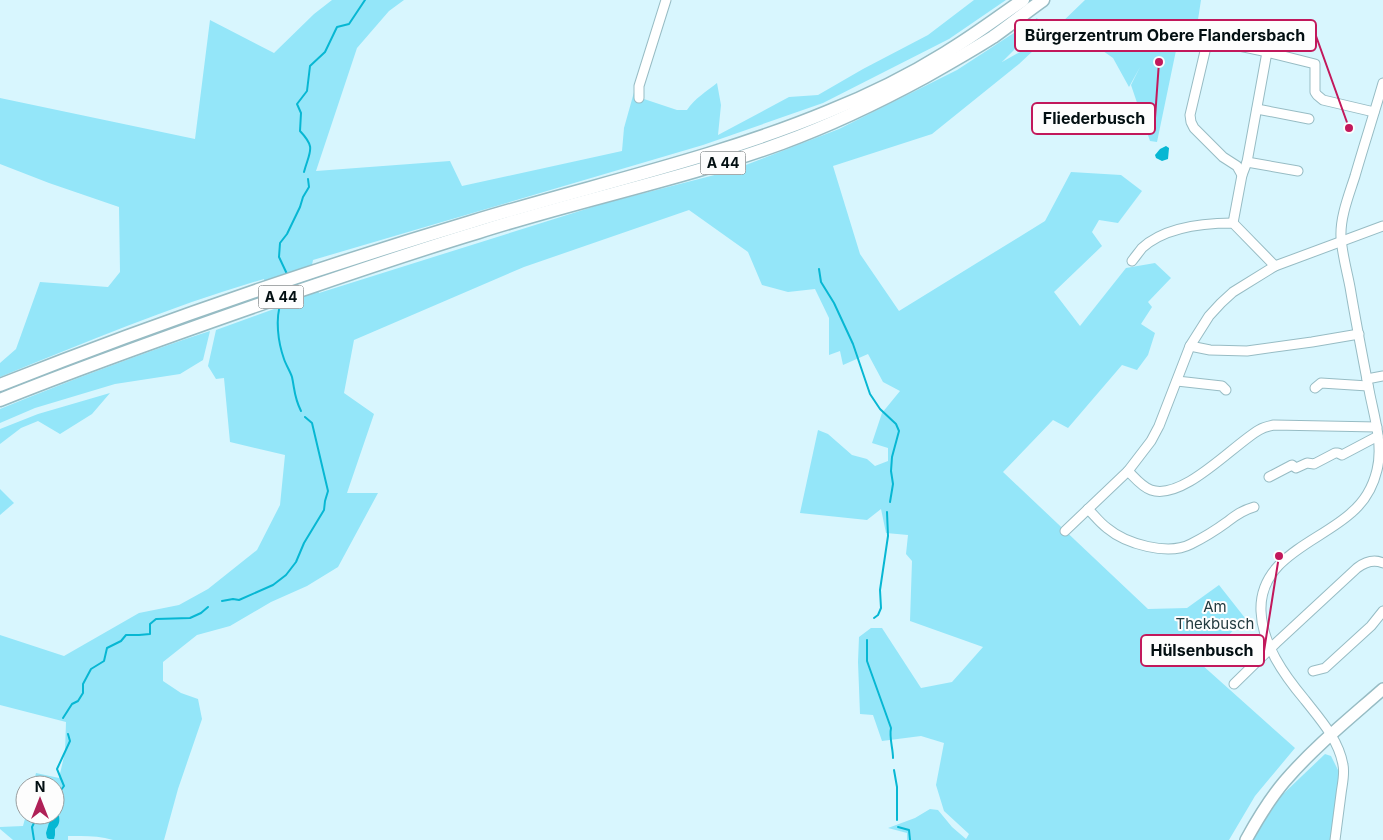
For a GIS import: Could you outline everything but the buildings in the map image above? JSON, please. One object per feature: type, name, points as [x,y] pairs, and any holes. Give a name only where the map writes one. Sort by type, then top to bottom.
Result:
[{"type":"highway","name":"A 44","points":[[0,385],[181,316],[373,251],[524,206],[722,151],[830,112],[889,84],[945,53],[1023,0]]},
{"type":"highway","name":"A 44","points":[[0,400],[185,330],[377,264],[537,214],[667,180],[726,162],[808,133],[895,93],[949,63],[994,36],[1043,0]]},
{"type":"main road","points":[[1246,840],[1259,817],[1284,782],[1330,734],[1383,689]]},
{"type":"street","points":[[639,98],[639,86],[666,0]]},
{"type":"street","points":[[1242,175],[1237,166],[1222,156],[1194,128],[1191,122],[1190,116],[1208,41],[1211,40],[1265,51],[1315,64],[1315,92],[1323,100],[1374,112]]},
{"type":"street","points":[[1233,223],[1257,109],[1265,51]]},
{"type":"street","points":[[1335,840],[1344,766],[1330,734],[1317,714],[1286,675],[1270,648],[1262,625],[1261,602],[1268,581],[1275,569],[1290,554],[1350,514],[1365,498],[1373,483],[1378,467],[1377,431],[1342,242],[1342,228],[1347,202],[1383,83]]},
{"type":"street","points":[[1257,109],[1309,119]]},
{"type":"street","points":[[1247,162],[1298,172]]},
{"type":"street","points":[[1132,261],[1143,248],[1160,236],[1180,228],[1233,223]]},
{"type":"street","points":[[1233,223],[1275,266]]},
{"type":"street","points":[[1065,531],[1128,471],[1151,441],[1159,426],[1198,330],[1220,303],[1233,292],[1275,266],[1383,226]]},
{"type":"street","points":[[1190,346],[1210,350],[1246,350],[1359,334]]},
{"type":"street","points":[[1315,388],[1321,383],[1368,382],[1383,376]]},
{"type":"street","points":[[1177,381],[1222,386],[1226,390]]},
{"type":"street","points":[[1128,471],[1149,490],[1165,492],[1180,487],[1210,468],[1258,430],[1268,426],[1377,431]]},
{"type":"street","points":[[1269,477],[1292,465],[1296,468],[1307,462],[1314,464],[1335,453],[1342,455],[1377,431]]},
{"type":"street","points":[[1088,509],[1106,528],[1124,539],[1155,548],[1174,549],[1194,543],[1243,510],[1254,507]]},
{"type":"street","points":[[1234,684],[1270,648],[1362,564],[1374,561],[1383,562]]},
{"type":"street","points":[[1313,671],[1324,668],[1371,626],[1383,612]]},
{"type":"green space","name":"Am Thekbusch","points":[[332,0],[404,0],[389,11],[357,48],[316,171],[450,161],[462,186],[622,151],[624,128],[636,85],[644,99],[677,110],[687,110],[717,83],[721,105],[718,135],[789,97],[818,95],[928,35],[974,0],[1006,0],[949,39],[823,103],[703,145],[313,260],[312,265],[319,293],[602,204],[730,171],[839,129],[957,70],[1037,18],[1042,26],[1002,62],[1050,35],[1019,64],[932,134],[833,166],[860,254],[899,311],[1045,221],[1071,172],[1121,175],[1142,191],[1118,223],[1099,220],[1092,232],[1102,246],[1054,292],[1080,326],[1126,268],[1155,263],[1171,278],[1148,302],[1152,307],[1141,324],[1155,333],[1148,355],[1137,370],[1122,365],[1068,428],[1053,420],[1003,472],[1148,609],[1187,608],[1219,585],[1245,618],[1201,664],[1295,748],[1255,796],[1229,840],[907,840],[907,833],[888,828],[915,818],[930,809],[938,810],[952,827],[966,839],[969,834],[944,811],[936,785],[944,743],[921,736],[882,741],[873,715],[860,714],[859,637],[871,628],[882,628],[921,688],[952,682],[983,647],[910,621],[912,561],[906,554],[908,535],[886,533],[881,509],[867,520],[800,513],[818,430],[828,434],[852,455],[867,459],[875,466],[888,461],[888,448],[872,443],[882,413],[900,391],[883,382],[868,354],[843,365],[840,351],[829,355],[829,318],[815,289],[788,292],[762,285],[748,252],[689,210],[524,267],[354,340],[344,393],[374,414],[347,493],[378,493],[338,567],[307,586],[271,602],[230,626],[197,635],[163,662],[163,681],[181,693],[198,699],[202,719],[178,789],[164,840],[113,840],[68,836],[68,840],[13,840],[0,829],[0,827],[23,825],[65,825],[65,775],[60,775],[65,752],[66,722],[0,705],[0,635],[64,656],[139,613],[179,605],[208,589],[257,550],[280,505],[285,455],[230,442],[224,378],[216,379],[208,366],[216,330],[274,309],[265,287],[264,279],[164,312],[0,377],[0,363],[16,349],[40,282],[108,287],[120,272],[119,207],[0,164],[0,98],[195,139],[210,20],[274,53],[314,14]]},
{"type":"green space","points":[[1085,0],[1201,0],[1195,39],[1179,36],[1157,142],[1150,141],[1131,85],[1140,67],[1129,87],[1113,58],[1089,41],[1069,44],[1057,27]]},
{"type":"green space","points":[[210,331],[203,360],[180,374],[115,384],[35,408],[0,423],[0,409],[104,368]]},
{"type":"green space","points":[[110,393],[92,414],[60,434],[38,421],[21,428],[0,444],[0,429],[38,414]]},
{"type":"green space","points":[[0,489],[14,503],[0,515]]},
{"type":"green space","points":[[1325,754],[1331,756],[1340,774],[1330,840],[1252,840],[1281,796]]},
{"type":"shaded area","points":[[1166,146],[1169,148],[1168,159],[1162,161],[1156,158],[1155,155],[1160,149]]},
{"type":"shaded area","points":[[48,825],[58,825],[55,829],[54,839],[47,838],[46,833]]},
{"type":"waterway","points":[[304,172],[310,154],[310,146],[300,131],[301,113],[297,104],[307,91],[310,66],[325,52],[337,27],[349,24],[365,0]]},
{"type":"waterway","points":[[287,274],[279,257],[280,243],[287,234],[309,187],[308,179]]},
{"type":"waterway","points":[[819,269],[821,282],[834,303],[853,344],[870,394],[880,409],[896,424],[899,431],[892,457],[891,471],[893,484],[890,502]]},
{"type":"waterway","points":[[281,302],[278,323],[280,345],[292,377],[296,398],[301,411]]},
{"type":"waterway","points":[[222,601],[239,600],[273,585],[286,575],[296,562],[304,543],[324,510],[328,491],[312,423],[305,417]]},
{"type":"waterway","points":[[874,618],[878,615],[881,608],[880,590],[888,536],[887,512]]},
{"type":"waterway","points":[[63,718],[72,704],[78,701],[83,693],[83,684],[91,669],[104,661],[107,648],[121,641],[126,635],[150,634],[150,624],[156,619],[190,618],[208,607]]},
{"type":"waterway","points":[[867,640],[867,661],[891,728],[890,736],[893,758]]},
{"type":"waterway","points":[[59,775],[57,769],[70,741],[68,734]]},
{"type":"waterway","points":[[894,770],[897,787],[897,820]]},
{"type":"waterway","points":[[33,825],[34,840]]},
{"type":"waterway","points":[[898,827],[909,830],[910,840]]},
{"type":"place","name":"Fliederbusch","points":[[1159,62]]},
{"type":"place","name":"Bürgerzentrum Obere Flandersbach","points":[[1349,128]]},
{"type":"place","name":"Hülsenbusch","points":[[1279,556]]}]
